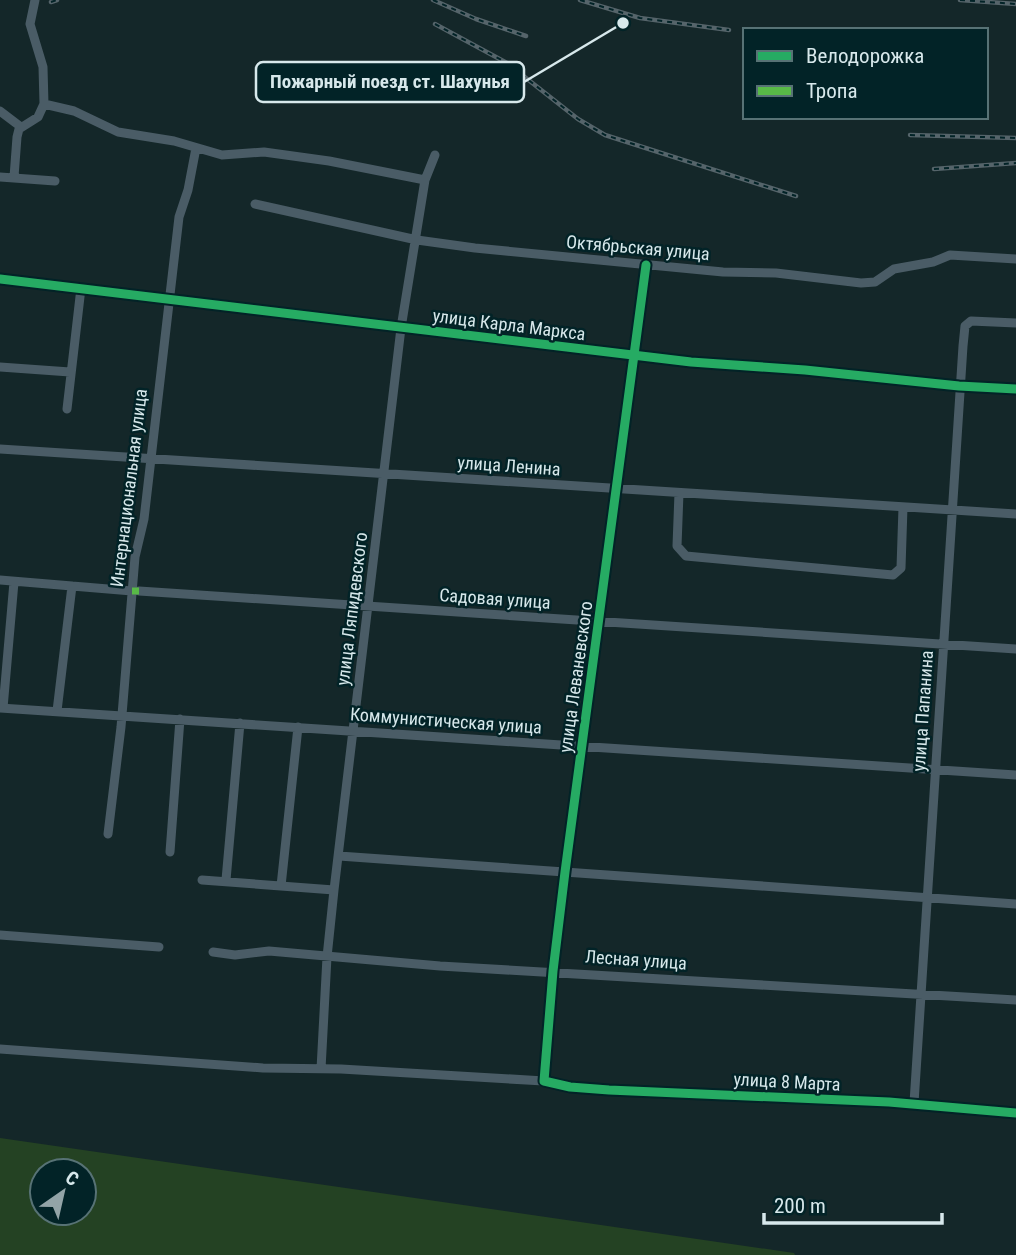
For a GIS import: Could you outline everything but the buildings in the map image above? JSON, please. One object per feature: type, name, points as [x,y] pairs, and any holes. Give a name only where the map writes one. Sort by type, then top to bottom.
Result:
[{"type":"street","points":[[14,177],[20,127],[38,117],[44,104],[43,67],[30,24],[35,0]]},
{"type":"street","points":[[44,104],[74,111],[118,132],[174,141],[222,155],[264,152],[425,180]]},
{"type":"street","points":[[0,111],[20,127]]},
{"type":"street","name":"Интернациональная улица","points":[[108,834],[135,591],[135,557],[144,519],[179,217],[188,190],[196,148]]},
{"type":"street","name":"улица Ляпидевского","points":[[321,1069],[327,957],[334,890],[401,328],[425,180],[435,155]]},
{"type":"street","points":[[0,177],[55,181]]},
{"type":"street","name":"Октябрьская улица","points":[[255,204],[416,240],[646,265],[749,274],[776,273],[861,283],[875,282],[894,269],[933,262],[950,255],[1016,259]]},
{"type":"street","name":"улица Леваневского","points":[[544,1081],[565,872],[646,265]]},
{"type":"street","name":"улица Карла Маркса","points":[[0,279],[633,355],[960,386],[1016,388]]},
{"type":"street","points":[[67,409],[81,288]]},
{"type":"street","name":"улица Папанина","points":[[914,1103],[965,326],[968,322],[1016,323]]},
{"type":"street","points":[[0,367],[70,372]]},
{"type":"street","name":"улица Ленина","points":[[0,449],[1016,514]]},
{"type":"street","points":[[679,493],[677,546],[686,556],[893,575],[901,568],[903,507]]},
{"type":"street","name":"Садовая улица","points":[[0,580],[1016,649]]},
{"type":"street","points":[[1,708],[14,582]]},
{"type":"street","points":[[57,711],[72,586]]},
{"type":"street","name":"Коммунистическая улица","points":[[1,708],[1016,775]]},
{"type":"street","points":[[170,852],[180,719]]},
{"type":"street","points":[[226,880],[240,723]]},
{"type":"street","points":[[281,886],[298,727]]},
{"type":"street","points":[[339,856],[1016,904]]},
{"type":"street","points":[[202,880],[334,890]]},
{"type":"street","points":[[0,935],[159,947]]},
{"type":"street","name":"Лесная улица","points":[[213,952],[235,955],[269,951],[440,966],[1016,1000]]},
{"type":"street","points":[[0,1049],[263,1068],[544,1081]]},
{"type":"street","name":"улица 8 Марта","points":[[544,1081],[690,1094],[914,1103],[933,1107],[1016,1112]]},
{"type":"green space","points":[[0,1138],[794,1253],[795,1255],[0,1255]]},
{"type":"railway","points":[[51,2],[57,0]]},
{"type":"railway","points":[[433,0],[476,19],[526,36]]},
{"type":"railway","points":[[580,0],[640,18],[729,30]]},
{"type":"railway","points":[[960,0],[1016,4]]},
{"type":"railway","points":[[435,24],[507,63],[578,119],[605,135],[796,196]]},
{"type":"railway","points":[[910,135],[1016,138]]},
{"type":"railway","points":[[934,169],[1016,163]]},
{"type":"marked path","points":[[132,591],[139,591]]},
{"type":"cycle path","points":[[646,265],[565,872],[544,1081],[570,1087],[609,1090],[889,1102],[1016,1113]]},
{"type":"cycle path","points":[[0,279],[691,362],[1016,389]]},
{"type":"place","name":"Пожарный поезд ст. Шахунья","points":[[623,23]]}]
